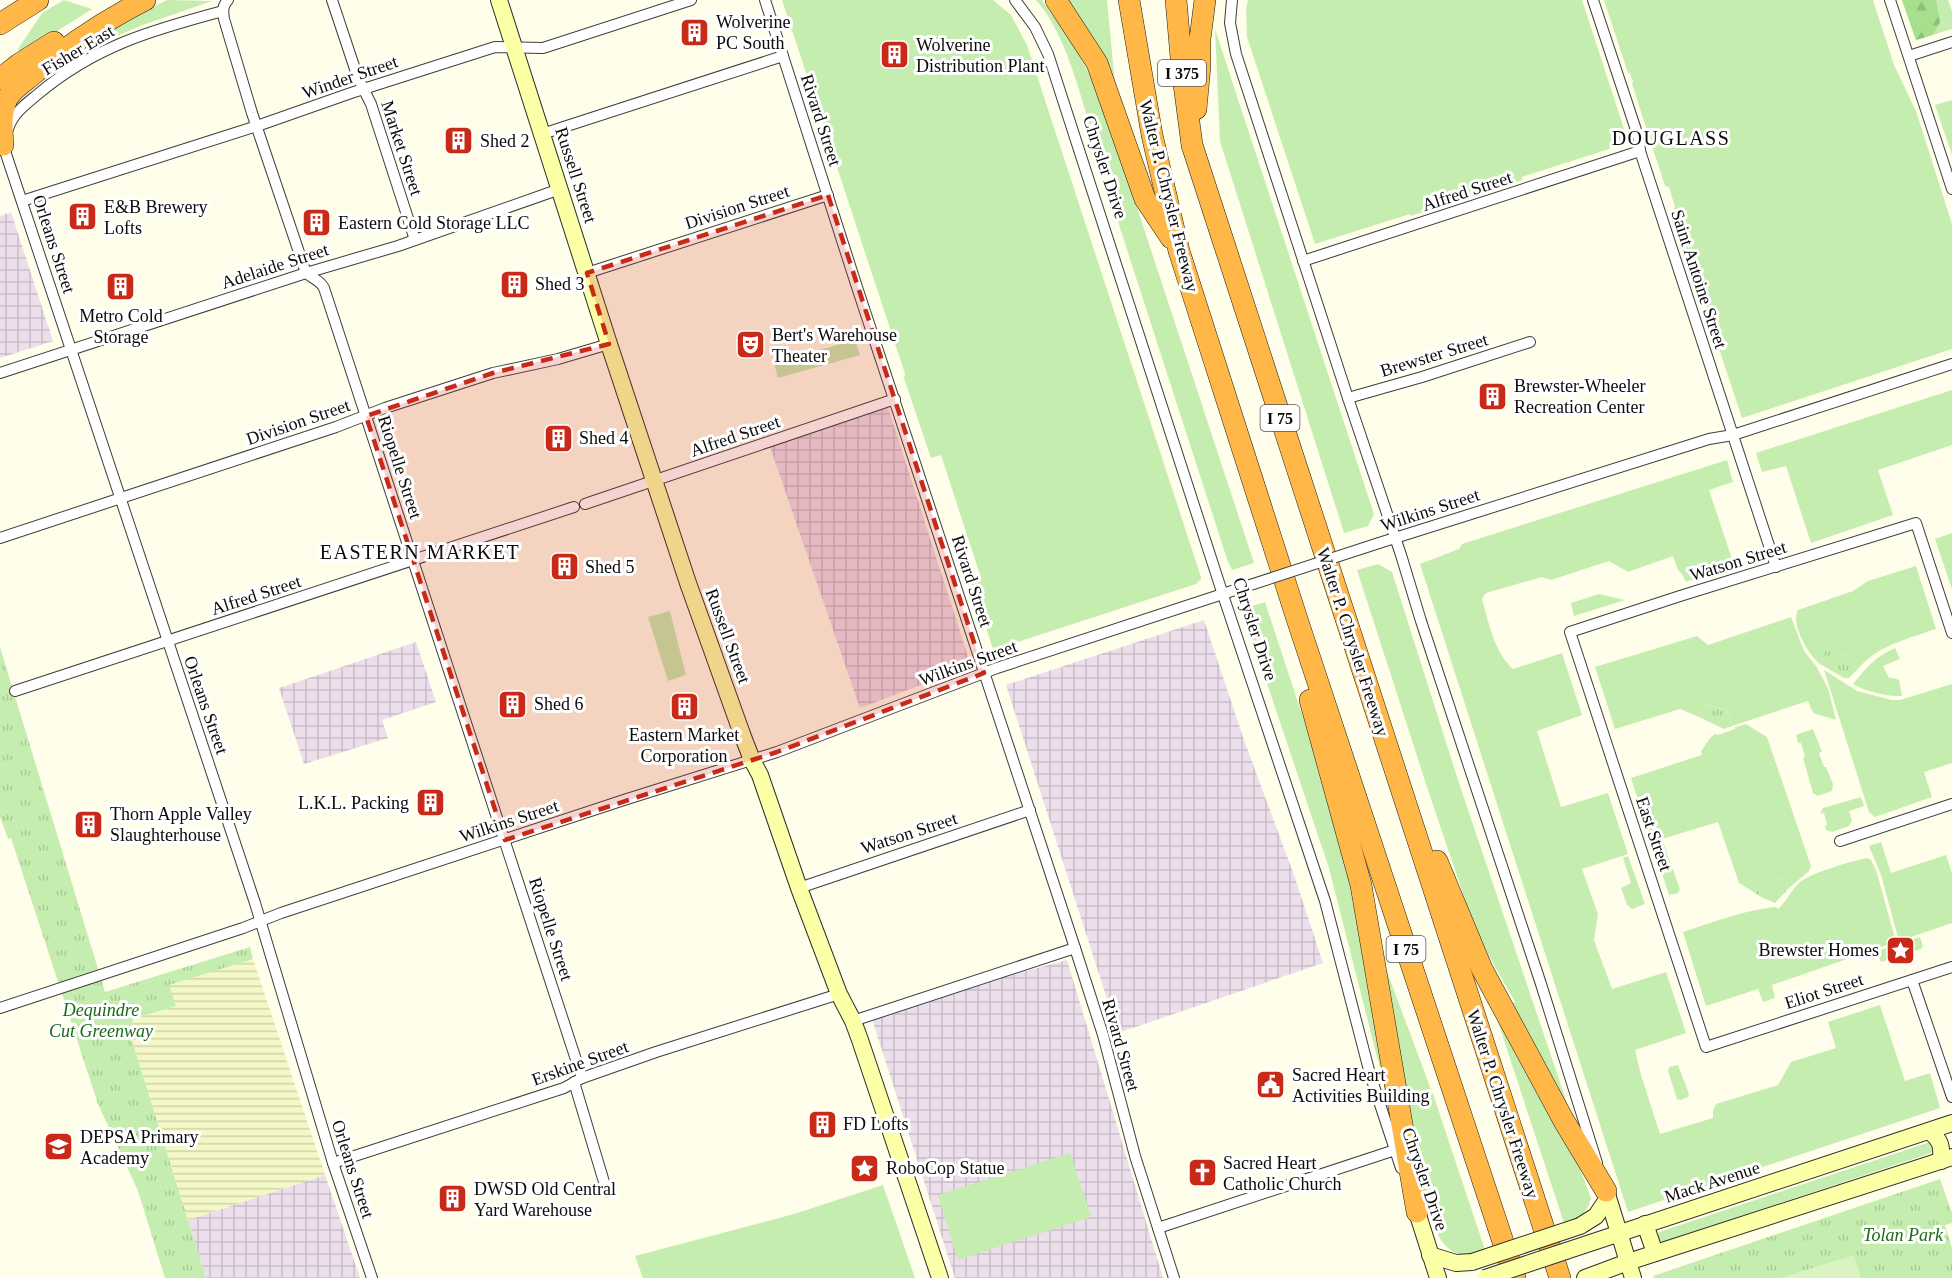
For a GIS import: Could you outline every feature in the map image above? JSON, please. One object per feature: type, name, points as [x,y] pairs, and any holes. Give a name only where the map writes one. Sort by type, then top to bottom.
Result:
[{"type":"highway","points":[[0,24],[38,0]]},
{"type":"highway","points":[[0,79],[93,18],[129,0]]},
{"type":"highway","points":[[2,146],[3,111],[6,101],[16,89],[79,39],[145,0]]},
{"type":"highway","points":[[1056,0],[1097,63],[1145,199],[1179,251]]},
{"type":"highway","name":"Walter P. Chrysler Freeway","points":[[1129,0],[1152,135],[1179,251],[1297,619],[1515,1278]]},
{"type":"highway","name":"Walter P. Chrysler Freeway","points":[[1176,0],[1192,145],[1560,1278]]},
{"type":"highway","name":"I 75","points":[[1192,145],[1205,0]]},
{"type":"highway","points":[[1297,619],[1309,697],[1361,885],[1417,1212]]},
{"type":"highway","points":[[1368,692],[1482,969],[1564,1121],[1607,1195]]},
{"type":"street","points":[[223,11],[224,4],[228,0]]},
{"type":"street","name":"Market Street","points":[[332,0],[353,64],[371,104],[415,240]]},
{"type":"street","name":"Russell Street","points":[[499,0],[688,583],[799,888],[839,994],[853,1021],[940,1278]]},
{"type":"street","name":"Winder Street","points":[[22,201],[495,47],[543,48],[691,0]]},
{"type":"street","name":"Rivard Street","points":[[765,0],[1103,1035],[1135,1156],[1174,1278]]},
{"type":"street","name":"Chrysler Drive","points":[[1016,0],[1035,27],[1048,54],[1322,891],[1370,1074],[1438,1278]]},
{"type":"street","points":[[1232,0],[1230,23],[1233,44],[1579,1102],[1630,1270]]},
{"type":"street","name":"Saint Antoine Street","points":[[1593,0],[1776,567]]},
{"type":"street","points":[[1890,0],[1952,189]]},
{"type":"street","name":"Fisher East","points":[[2,146],[9,125],[19,110],[76,66],[127,40],[162,27],[223,11]]},
{"type":"street","name":"Riopelle Street","points":[[223,11],[257,126],[306,273],[324,288],[505,840],[578,1080],[608,1192]]},
{"type":"street","points":[[1909,56],[1952,42]]},
{"type":"street","points":[[542,134],[783,56]]},
{"type":"street","name":"Orleans Street","points":[[2,146],[72,350],[260,921],[333,1163],[372,1278]]},
{"type":"street","name":"Alfred Street","points":[[1303,261],[1640,151]]},
{"type":"street","name":"Adelaide Street","points":[[0,374],[306,273],[415,240],[560,189]]},
{"type":"street","name":"Division Street","points":[[587,273],[828,195]]},
{"type":"street","name":"Brewster Street","points":[[1348,398],[1530,342]]},
{"type":"street","name":"Division Street","points":[[0,538],[493,373],[558,359],[609,344]]},
{"type":"street","name":"Wilkins Street","points":[[0,1008],[752,760],[984,673],[1241,588],[1709,439],[1733,435],[1952,364]]},
{"type":"street","name":"Alfred Street","points":[[585,504],[895,399]]},
{"type":"street","name":"Alfred Street","points":[[15,691],[574,507]]},
{"type":"street","name":"Watson Street","points":[[1570,632],[1916,523],[1952,633]]},
{"type":"street","name":"East Street","points":[[1570,632],[1706,1047]]},
{"type":"street","points":[[1840,841],[1952,804]]},
{"type":"street","name":"Watson Street","points":[[799,888],[1030,810]]},
{"type":"street","points":[[853,1021],[1075,948]]},
{"type":"street","name":"Eliot Street","points":[[1706,1047],[1952,967]]},
{"type":"street","points":[[1912,980],[1952,1097]]},
{"type":"street","name":"Erskine Street","points":[[333,1163],[564,1088],[578,1080],[839,994]]},
{"type":"street","name":"Mack Avenue","points":[[1485,1278],[1952,1123]]},
{"type":"street","points":[[1590,1276],[1630,1270],[1655,1253],[1946,1159],[1938,1138],[1929,1131]]},
{"type":"street","points":[[1158,1228],[1395,1150]]},
{"type":"street","points":[[1430,1255],[1455,1263],[1472,1262],[1580,1226],[1596,1216],[1607,1195]]},
{"type":"street","points":[[1645,1224],[1655,1253]]},
{"type":"highlighted area","points":[[828,195],[984,673],[777,752],[505,840],[366,416],[493,373],[609,344],[587,273]]},
{"type":"shaded area","points":[[11,212],[53,341],[0,358],[0,216]]},
{"type":"shaded area","points":[[887,404],[971,666],[860,708],[769,444]]},
{"type":"shaded area","points":[[1204,620],[1323,963],[1118,1033],[1006,685]]},
{"type":"shaded area","points":[[416,642],[436,702],[382,720],[388,738],[304,764],[279,688]]},
{"type":"shaded area","points":[[1067,960],[1163,1278],[955,1278],[872,1019],[978,984]]},
{"type":"shaded area","points":[[325,1175],[360,1278],[206,1278],[188,1220]]},
{"type":"green space","points":[[64,0],[92,9],[21,54],[18,49],[42,13]]},
{"type":"green space","points":[[167,0],[212,1],[140,26],[99,44],[96,37]]},
{"type":"green space","points":[[782,0],[993,0],[1011,15],[1027,45],[1201,577],[1196,584],[993,649],[971,582],[981,578],[941,455],[931,458]]},
{"type":"green space","points":[[1036,0],[1042,0],[1076,49],[1092,80],[1126,174],[1254,563],[1232,570],[1228,562],[1110,197],[1109,190],[1115,189],[1105,158],[1099,158],[1066,53],[1047,15]]},
{"type":"green space","points":[[1067,0],[1107,0],[1115,84]]},
{"type":"green space","points":[[1248,0],[1582,0],[1628,141],[1522,177],[1522,180],[1315,244],[1247,37]]},
{"type":"green space","points":[[1604,0],[1873,0],[1894,65],[1916,111],[1952,224],[1952,349],[1742,418],[1673,210],[1675,207],[1669,187],[1665,186],[1633,82]]},
{"type":"green space","points":[[1902,0],[1948,0],[1952,11],[1952,29],[1916,40]]},
{"type":"green space","points":[[1902,0],[1936,0],[1940,22],[1933,35],[1916,40]]},
{"type":"green space","points":[[1215,29],[1374,514],[1368,526],[1344,533],[1220,141]]},
{"type":"green space","points":[[1952,100],[1952,155],[1935,105]]},
{"type":"green space","points":[[855,340],[860,355],[778,378],[774,363]]},
{"type":"green space","points":[[1952,390],[1952,445],[1878,470],[1893,515],[1811,543],[1786,466],[1762,472],[1756,453]]},
{"type":"green space","points":[[1727,460],[1733,482],[1709,490],[1734,565],[1686,582],[1673,556],[1628,572],[1609,561],[1551,580],[1542,577],[1486,593],[1482,599],[1490,627],[1501,654],[1513,669],[1562,653],[1582,715],[1537,731],[1561,807],[1608,793],[1628,854],[1582,869],[1598,914],[1594,940],[1612,989],[1666,972],[1686,1033],[1635,1050],[1660,1134],[1713,1118],[1716,1104],[1778,1085],[1791,1062],[1836,1048],[1828,1022],[1880,1005],[1905,1081],[1930,1073],[1940,1108],[1628,1212],[1420,564],[1459,549],[1462,544]]},
{"type":"green space","points":[[1952,533],[1952,589],[1935,539]]},
{"type":"green space","points":[[1378,564],[1392,572],[1459,783],[1569,1109],[1512,1004],[1515,1002],[1472,920],[1357,570]]},
{"type":"green space","points":[[1916,566],[1936,629],[1884,648],[1858,669],[1846,656],[1826,650],[1820,664],[1815,660],[1798,630],[1796,616],[1798,610],[1853,591],[1868,581]]},
{"type":"green space","points":[[1599,594],[1625,600],[1574,616],[1571,603]]},
{"type":"green space","points":[[1265,602],[1345,845],[1391,1104],[1329,868],[1242,609]]},
{"type":"green space","points":[[670,611],[686,675],[668,681],[648,617]]},
{"type":"green space","points":[[1791,617],[1804,651],[1816,666],[1828,688],[1836,720],[1813,713],[1808,701],[1732,726],[1727,711],[1708,704],[1699,717],[1680,709],[1615,729],[1595,667],[1697,636],[1708,645]]},
{"type":"green space","name":"Dequindre Cut Greenway","points":[[0,647],[105,992],[250,947],[253,959],[169,985],[176,1006],[133,1019],[130,1034],[206,1278],[165,1278],[138,1191],[98,1104],[11,838],[8,839],[0,817]]},
{"type":"green space","points":[[1895,648],[1900,659],[1883,666],[1889,678],[1899,680],[1902,696],[1877,693],[1853,684],[1872,663]]},
{"type":"green space","points":[[1826,650],[1846,656],[1858,669],[1849,678],[1844,678],[1820,664]]},
{"type":"green space","points":[[1824,670],[1857,691],[1892,700],[1900,700],[1952,684],[1952,763],[1924,772],[1932,797],[1875,817],[1869,812]]},
{"type":"green space","points":[[1708,704],[1727,711],[1732,726],[1724,729],[1699,717]]},
{"type":"green space","points":[[1746,724],[1767,737],[1811,866],[1809,871],[1789,888],[1785,878],[1761,883],[1755,893],[1739,883],[1718,822],[1652,842],[1631,778],[1702,755],[1701,751],[1715,734],[1718,735]]},
{"type":"green space","points":[[1813,729],[1822,752],[1819,753],[1824,767],[1833,784],[1832,791],[1818,796],[1813,793],[1803,758],[1805,756],[1796,735]]},
{"type":"green space","points":[[1861,797],[1864,806],[1849,811],[1852,821],[1849,826],[1832,832],[1826,830],[1824,813],[1821,814],[1823,808]]},
{"type":"green space","points":[[1663,842],[1680,889],[1678,893],[1669,895],[1653,846]]},
{"type":"green space","points":[[1881,842],[1891,873],[1946,855],[1952,873],[1952,923],[1899,941],[1881,875],[1869,846]]},
{"type":"green space","points":[[1628,856],[1645,904],[1632,909],[1627,905],[1621,888],[1631,883],[1623,858]]},
{"type":"green space","points":[[1867,858],[1871,860],[1876,870],[1896,942],[1772,985],[1775,998],[1763,1002],[1758,989],[1706,1006],[1683,932],[1752,911],[1776,907],[1778,909],[1804,879],[1831,868]]},
{"type":"green space","points":[[1785,878],[1789,888],[1775,903],[1755,893],[1761,883]]},
{"type":"green space","points":[[1920,937],[1923,946],[1921,949],[1881,962],[1877,951]]},
{"type":"green space","points":[[253,959],[325,1175],[188,1220],[130,1034],[133,1019],[176,1006],[168,985]]},
{"type":"green space","points":[[1386,969],[1435,1100],[1485,1250],[1459,1254],[1449,1249],[1439,1237],[1416,1160]]},
{"type":"green space","points":[[1501,1018],[1580,1169],[1591,1198],[1581,1216],[1564,1223],[1497,1019]]},
{"type":"green space","points":[[1678,1065],[1689,1094],[1681,1100],[1677,1099],[1668,1071],[1669,1067]]},
{"type":"green space","points":[[1927,1143],[1934,1147],[1931,1153],[1663,1242],[1657,1237],[1659,1232]]},
{"type":"green space","points":[[1070,1153],[1091,1217],[958,1260],[938,1195]]},
{"type":"green space","name":"Tolan Park","points":[[1940,1179],[1952,1213],[1952,1223],[1945,1225],[1952,1248],[1952,1278],[1654,1278],[1653,1276]]},
{"type":"green space","points":[[883,1185],[915,1278],[643,1278],[635,1256],[794,1214]]},
{"type":"green space","points":[[1854,1255],[1861,1278],[1780,1278]]},
{"type":"place","name":"Wolverine PC South","points":[[695,32]]},
{"type":"place","name":"Wolverine Distribution Plant","points":[[895,55]]},
{"type":"place","name":"Shed 2","points":[[459,141]]},
{"type":"place","name":"E&B Brewery Lofts","points":[[83,217]]},
{"type":"place","name":"Eastern Cold Storage LLC","points":[[317,223]]},
{"type":"place","name":"Shed 3","points":[[514,284]]},
{"type":"place","name":"Metro Cold Storage","points":[[121,287]]},
{"type":"place","name":"Bert's Warehouse Theater","points":[[751,345]]},
{"type":"place","name":"Brewster-Wheeler Recreation Center","points":[[1493,396]]},
{"type":"place","name":"Shed 4","points":[[558,438]]},
{"type":"place","name":"Shed 5","points":[[564,567]]},
{"type":"place","name":"Shed 6","points":[[513,704]]},
{"type":"place","name":"Eastern Market Corporation","points":[[684,706]]},
{"type":"place","name":"L.K.L. Packing","points":[[430,803]]},
{"type":"place","name":"Thorn Apple Valley Slaughterhouse","points":[[89,824]]},
{"type":"place","name":"Brewster Homes","points":[[1900,950]]},
{"type":"place","name":"Sacred Heart Activities Building","points":[[1271,1085]]},
{"type":"place","name":"FD Lofts","points":[[822,1124]]},
{"type":"place","name":"DEPSA Primary Academy","points":[[59,1147]]},
{"type":"place","name":"RoboCop Statue","points":[[865,1168]]},
{"type":"place","name":"Sacred Heart Catholic Church","points":[[1202,1173]]},
{"type":"place","name":"DWSD Old Central Yard Warehouse","points":[[453,1199]]},
{"type":"district","name":"DOUGLASS","points":[[1671,138]]},
{"type":"district","name":"EASTERN MARKET","points":[[420,552]]}]
